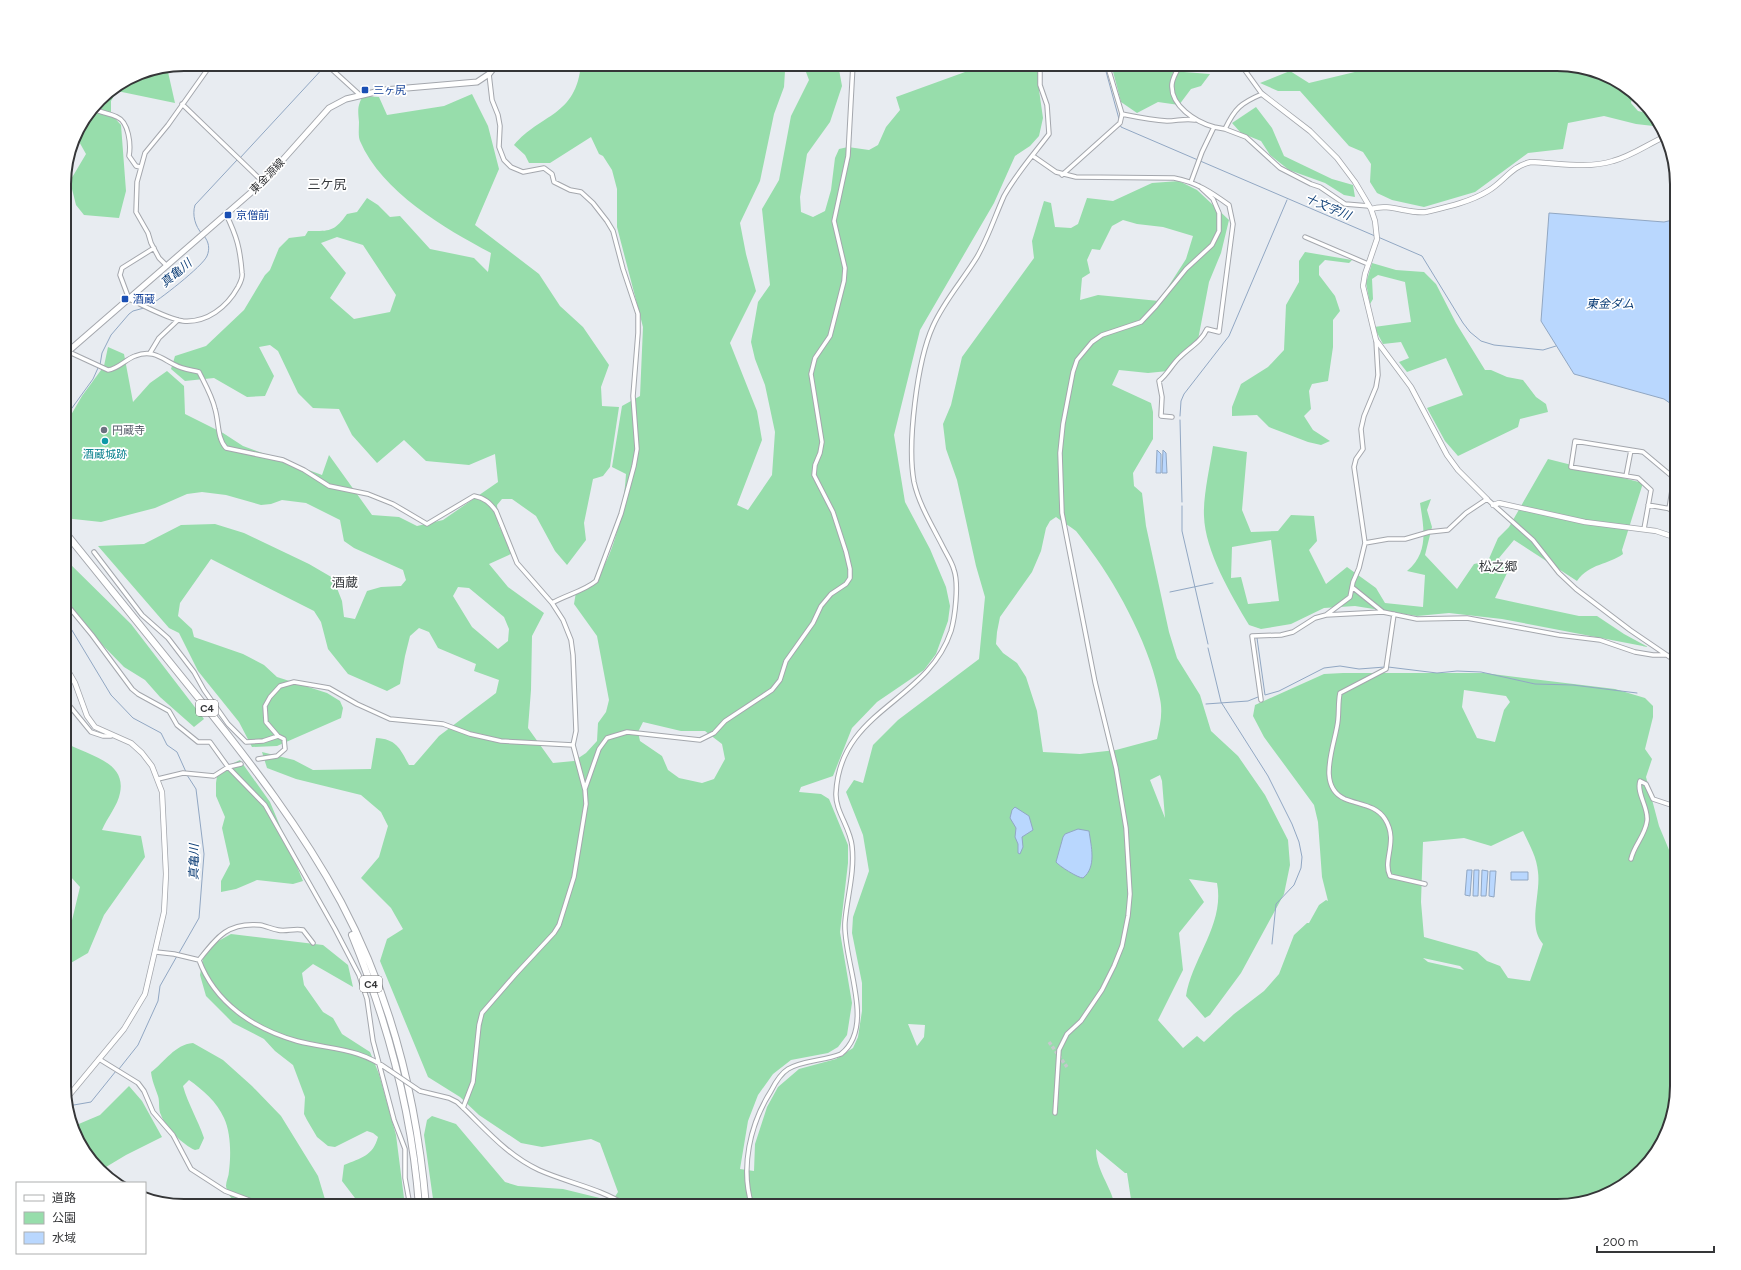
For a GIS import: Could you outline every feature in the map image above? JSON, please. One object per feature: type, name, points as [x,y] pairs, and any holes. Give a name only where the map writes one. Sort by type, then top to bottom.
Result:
[{"type":"highway","name":"C4","points":[[71,540],[250,762],[301,837],[340,901],[364,950],[383,998],[398,1044],[411,1096],[420,1144],[425,1199]]},
{"type":"highway","name":"C4","points":[[325,876],[359,952],[391,1047],[408,1119],[416,1171],[418,1199]]},
{"type":"main road","name":"東金源線","points":[[71,349],[263,182],[329,108],[346,98],[384,90],[467,84],[477,82],[490,73]]},
{"type":"street","points":[[167,266],[159,258],[148,233],[136,212],[135,198],[140,167],[145,153],[168,125],[206,71]]},
{"type":"street","points":[[334,71],[360,95]]},
{"type":"street","points":[[463,1108],[473,1082],[479,1025],[482,1013],[554,933],[559,925],[576,867],[584,818],[585,790],[599,749],[607,738],[626,732],[700,740],[710,736],[725,721],[772,690],[780,680],[786,661],[813,623],[821,606],[831,594],[846,584],[850,578],[850,569],[846,552],[833,512],[814,475],[814,465],[820,453],[822,442],[811,374],[815,358],[830,336],[844,281],[845,268],[834,221],[848,156],[853,71]]},
{"type":"street","points":[[751,1199],[747,1176],[748,1159],[755,1123],[766,1098],[777,1080],[787,1070],[841,1054],[846,1050],[854,1037],[856,1022],[856,990],[845,927],[853,854],[848,831],[838,808],[836,796],[837,784],[846,756],[856,736],[874,717],[913,686],[933,665],[947,641],[952,628],[956,584],[955,571],[928,518],[914,482],[912,455],[913,424],[920,375],[933,326],[976,258],[1009,188],[1033,156],[1035,150],[1050,132],[1047,105],[1040,85],[1040,71]]},
{"type":"street","points":[[1062,175],[1118,125],[1122,114],[1109,71]]},
{"type":"street","points":[[1177,71],[1173,78],[1173,96],[1180,107],[1200,121]]},
{"type":"street","points":[[1245,71],[1262,94],[1310,131],[1337,158],[1370,208],[1375,221],[1377,239],[1368,264],[1363,286],[1376,340],[1378,375],[1376,387],[1364,416],[1361,429],[1363,449],[1356,459],[1354,467],[1365,543],[1359,568],[1354,576],[1350,598],[1326,615]]},
{"type":"street","points":[[490,73],[492,100],[498,115],[500,126],[499,147],[504,160],[511,167],[522,172],[544,168],[552,174],[554,182],[558,185],[581,192],[593,203],[613,231],[622,270],[638,314],[633,396],[637,449],[627,493],[596,581],[591,586],[563,596],[552,603]]},
{"type":"street","points":[[1225,129],[1232,115],[1241,104],[1262,94]]},
{"type":"street","points":[[182,104],[263,182]]},
{"type":"street","points":[[99,110],[118,117],[122,121],[131,146],[129,156],[136,166],[140,167]]},
{"type":"street","points":[[1122,114],[1154,120],[1174,121],[1187,118],[1225,129],[1246,137],[1280,168],[1311,184],[1320,186],[1338,201],[1345,204],[1370,208],[1391,206],[1420,213],[1432,211],[1490,190],[1513,169],[1523,164],[1531,162],[1582,165],[1604,164],[1624,157],[1660,139]]},
{"type":"street","points":[[1191,182],[1202,152],[1214,127]]},
{"type":"street","points":[[1033,156],[1062,175],[1076,177],[1174,178],[1191,182],[1207,189],[1229,205],[1233,224],[1219,332],[1207,330],[1203,337],[1181,356],[1167,374],[1159,381],[1162,397],[1161,416],[1172,417]]},
{"type":"street","points":[[1054,1113],[1059,1050],[1067,1034],[1081,1021],[1102,990],[1114,966],[1125,931],[1130,894],[1126,828],[1116,768],[1095,682],[1062,513],[1060,453],[1063,424],[1073,372],[1078,360],[1092,342],[1102,335],[1141,322],[1186,269],[1212,245],[1219,231],[1219,213],[1213,199],[1199,186]]},
{"type":"street","points":[[154,248],[122,268],[120,275],[129,299],[178,320],[185,321],[203,319],[220,310],[233,296],[241,280],[242,274],[239,244],[226,214]]},
{"type":"street","points":[[1305,237],[1368,264]]},
{"type":"street","points":[[150,353],[159,338],[178,320]]},
{"type":"street","points":[[1376,340],[1410,386],[1447,455],[1458,470],[1486,499],[1533,540],[1559,573],[1576,589],[1630,630],[1668,655]]},
{"type":"street","points":[[71,355],[112,370],[134,356],[150,353],[156,354],[180,367],[199,372],[208,389],[215,408],[221,439],[226,448],[283,460],[304,470],[329,486],[368,494],[393,504],[427,524],[474,496],[481,497],[487,501],[496,511],[501,521],[517,563],[552,603],[567,629],[573,655],[576,732],[573,745],[585,790]]},
{"type":"street","points":[[1644,529],[1651,490],[1638,478],[1571,467],[1575,441],[1643,452],[1670,475]]},
{"type":"street","points":[[1626,476],[1630,450]]},
{"type":"street","points":[[1365,543],[1388,539],[1405,539],[1430,532],[1448,530],[1466,513],[1486,499]]},
{"type":"street","points":[[1493,505],[1499,503],[1585,522],[1644,529],[1670,536]]},
{"type":"street","points":[[1648,506],[1669,509],[1670,503]]},
{"type":"street","points":[[94,552],[142,615],[168,638],[194,672],[204,690],[228,724],[246,742],[263,741],[278,736]]},
{"type":"street","points":[[1352,587],[1383,612]]},
{"type":"street","points":[[71,610],[92,635],[132,690],[169,711],[177,725],[198,742],[210,742],[228,767],[265,805],[359,974],[367,1000],[373,1041],[394,1120],[405,1149],[405,1178],[409,1199]]},
{"type":"street","points":[[1261,700],[1252,636],[1281,635],[1293,632],[1315,618],[1326,615],[1383,612],[1416,619],[1467,618],[1559,635],[1600,640],[1635,652],[1653,655],[1668,655]]},
{"type":"street","points":[[1394,614],[1386,669],[1340,693],[1338,702],[1338,721],[1329,772],[1330,781],[1338,795],[1344,799],[1371,806],[1385,819],[1392,838],[1387,871],[1390,876],[1425,884]]},
{"type":"street","points":[[71,676],[87,716],[95,727],[111,736]]},
{"type":"street","points":[[258,759],[281,754],[285,749],[286,744],[284,739],[278,736],[266,722],[265,706],[270,697],[280,686],[294,682],[329,688],[357,704],[390,719],[443,724],[470,734],[501,741],[573,745]]},
{"type":"street","points":[[71,708],[91,732],[103,736],[121,738],[136,747],[152,766],[158,779],[163,803],[166,874],[164,912],[156,952],[144,994],[124,1029],[71,1093]]},
{"type":"street","points":[[158,779],[183,773],[214,776],[228,767],[241,764]]},
{"type":"street","points":[[1631,859],[1633,848],[1642,836],[1647,822],[1647,809],[1639,786],[1640,781],[1646,784],[1653,799],[1670,805]]},
{"type":"street","points":[[199,960],[219,936],[244,924],[262,926],[278,931],[295,929],[303,930],[313,943]]},
{"type":"street","points":[[156,952],[199,960]]},
{"type":"street","points":[[199,960],[204,973],[222,998],[241,1016],[297,1041],[356,1052],[380,1063],[420,1091],[449,1098],[463,1108],[501,1145],[525,1163],[558,1178],[593,1188],[614,1199]]},
{"type":"street","points":[[99,1059],[138,1083],[144,1090],[153,1112],[173,1135],[191,1169],[225,1191],[246,1199]]},
{"type":"green space","points":[[580,71],[785,71],[784,87],[774,114],[760,181],[740,223],[746,254],[756,291],[730,343],[757,411],[762,440],[737,505],[748,510],[772,475],[775,432],[765,385],[755,359],[751,342],[758,302],[770,285],[762,209],[779,180],[791,116],[809,80],[806,71],[839,71],[842,86],[830,122],[807,154],[800,197],[801,212],[813,217],[825,211],[831,190],[835,158],[839,149],[848,147],[869,150],[878,145],[886,127],[900,110],[896,97],[965,71],[1039,71],[1039,90],[1043,118],[1039,136],[1030,146],[1015,156],[994,203],[920,330],[894,435],[905,502],[930,549],[946,587],[950,606],[948,621],[936,654],[924,670],[877,702],[852,728],[833,776],[801,787],[799,792],[821,794],[829,799],[848,845],[848,863],[840,932],[852,1003],[847,1035],[838,1047],[828,1053],[791,1060],[773,1074],[758,1095],[748,1121],[740,1169],[754,1171],[755,1144],[767,1107],[778,1087],[799,1069],[836,1059],[853,1048],[858,1037],[862,1011],[862,983],[852,933],[853,917],[869,871],[863,835],[846,792],[854,780],[863,783],[873,745],[898,720],[979,659],[985,597],[976,566],[957,480],[946,449],[943,424],[951,405],[962,357],[1034,258],[1032,241],[1044,201],[1051,203],[1055,227],[1071,228],[1078,224],[1087,198],[1113,201],[1152,183],[1179,181],[1197,190],[1229,220],[1221,253],[1209,282],[1198,340],[1168,371],[1148,373],[1119,370],[1112,385],[1151,403],[1153,412],[1153,439],[1133,473],[1134,486],[1142,493],[1146,526],[1169,632],[1177,658],[1200,695],[1211,731],[1238,756],[1265,795],[1288,840],[1290,865],[1284,894],[1241,973],[1210,1015],[1205,1018],[1186,996],[1194,968],[1207,941],[1216,913],[1218,898],[1217,883],[1189,879],[1204,902],[1179,933],[1183,970],[1158,1020],[1183,1048],[1197,1036],[1204,1042],[1234,1014],[1264,991],[1279,974],[1294,935],[1307,923],[1309,923],[1319,905],[1326,900],[1328,901],[1322,877],[1318,822],[1314,805],[1264,737],[1253,716],[1255,705],[1324,674],[1343,673],[1484,673],[1615,689],[1645,698],[1653,706],[1653,717],[1645,749],[1652,759],[1646,777],[1659,826],[1670,852],[1670,1086],[1669,1101],[1664,1122],[1655,1143],[1637,1166],[1614,1184],[1600,1190],[1572,1198],[1557,1199],[1131,1199],[1127,1173],[1125,1173],[1096,1149],[1098,1164],[1113,1199],[613,1199],[618,1192],[600,1143],[591,1139],[542,1147],[521,1143],[479,1115],[460,1097],[428,1077],[380,961],[387,939],[403,929],[391,908],[361,878],[379,857],[388,826],[381,812],[361,795],[296,779],[267,768],[262,752],[294,760],[313,770],[371,769],[376,738],[393,742],[400,749],[409,765],[414,765],[439,736],[496,693],[499,680],[474,671],[476,664],[438,648],[429,632],[419,628],[410,636],[400,684],[387,691],[348,674],[328,649],[321,622],[314,611],[211,559],[180,603],[178,616],[192,629],[194,637],[243,654],[264,665],[277,677],[327,693],[340,701],[343,708],[341,718],[277,746],[252,747],[239,722],[198,671],[179,633],[169,628],[98,546],[144,544],[181,525],[215,524],[244,533],[309,564],[333,578],[342,601],[344,617],[355,619],[367,591],[381,587],[401,586],[406,580],[403,570],[354,548],[344,541],[340,520],[306,503],[282,500],[271,504],[261,505],[226,495],[202,492],[187,494],[155,508],[101,522],[71,519],[71,415],[82,396],[104,366],[108,347],[124,354],[133,402],[150,383],[167,371],[184,386],[185,414],[223,433],[243,446],[322,475],[329,455],[372,515],[399,517],[417,526],[443,520],[498,482],[495,454],[469,465],[426,461],[404,440],[377,463],[352,435],[339,409],[313,408],[298,393],[278,351],[270,345],[259,347],[274,376],[265,396],[247,397],[214,378],[185,381],[171,369],[175,356],[206,346],[244,310],[265,275],[270,270],[279,248],[289,238],[305,236],[308,231],[322,231],[335,227],[347,214],[357,212],[367,198],[378,205],[390,217],[400,216],[430,249],[474,258],[488,272],[491,253],[454,232],[416,207],[383,176],[370,159],[359,137],[358,109],[363,96],[379,97],[387,115],[444,106],[472,94],[488,126],[499,169],[475,225],[539,274],[560,306],[583,327],[609,365],[601,387],[602,406],[619,407],[610,467],[603,476],[593,479],[584,523],[586,540],[567,565],[555,551],[536,516],[512,499],[502,499],[497,505],[499,526],[513,553],[489,564],[508,587],[544,613],[532,636],[531,690],[528,728],[553,763],[574,761],[586,753],[597,741],[598,723],[606,712],[609,700],[597,636],[574,604],[576,592],[592,582],[603,568],[609,556],[618,528],[626,474],[612,467],[622,406],[640,396],[643,327],[617,227],[617,189],[612,170],[603,156],[599,154],[591,137],[550,163],[529,163],[525,155],[514,145],[535,126],[556,112],[572,95],[578,81]],"holes":[[[1123,220],[1137,224],[1163,227],[1193,236],[1186,259],[1159,301],[1098,295],[1080,300],[1082,278],[1090,273],[1087,260],[1092,249],[1100,250],[1112,226]],[[337,237],[363,245],[396,295],[390,312],[354,319],[330,298],[346,273],[321,243]],[[1056,517],[1076,531],[1102,567],[1123,602],[1142,641],[1156,680],[1161,709],[1161,719],[1157,739],[1116,750],[1080,754],[1043,752],[1037,711],[1026,677],[1017,663],[1003,653],[996,644],[1000,617],[1032,572],[1041,551],[1046,528],[1050,521]],[[458,587],[469,588],[504,617],[509,629],[508,641],[498,649],[472,627],[453,596]],[[1464,690],[1506,696],[1510,702],[1504,710],[1495,742],[1477,738],[1462,707]],[[643,722],[681,731],[705,731],[722,744],[725,759],[714,779],[702,783],[679,778],[668,770],[662,756],[640,741],[638,732]],[[1160,775],[1162,781],[1165,818],[1150,780]],[[1523,831],[1536,861],[1538,881],[1535,919],[1538,937],[1543,944],[1530,981],[1508,978],[1500,966],[1487,961],[1477,952],[1424,937],[1421,902],[1423,842],[1464,838],[1491,846]],[[1423,958],[1460,966],[1464,970],[1428,962]],[[908,1024],[925,1025],[924,1037],[917,1046]]]},
{"type":"green space","points":[[1113,71],[1183,71],[1210,74],[1201,86],[1191,89],[1179,105],[1158,102],[1137,113],[1121,102]]},
{"type":"green space","points":[[1290,71],[1309,83],[1359,71],[1572,72],[1593,77],[1614,86],[1632,99],[1631,103],[1638,111],[1645,113],[1654,126],[1636,124],[1604,116],[1568,123],[1563,149],[1528,153],[1475,192],[1424,207],[1392,200],[1377,193],[1370,182],[1371,164],[1363,152],[1349,146],[1300,91],[1278,91],[1260,83]]},
{"type":"green space","points":[[168,72],[175,103],[119,91],[127,86],[148,77]]},
{"type":"green space","points":[[115,94],[111,101],[111,114],[121,125],[126,191],[119,218],[84,215],[76,205],[71,179],[86,154],[79,142],[86,127],[94,115]]},
{"type":"green space","points":[[1256,107],[1272,128],[1284,156],[1332,179],[1353,185],[1355,197],[1344,195],[1325,183],[1289,170],[1270,155],[1261,141],[1241,133],[1232,123]]},
{"type":"green space","points":[[1305,252],[1352,260],[1349,263],[1325,260],[1319,266],[1319,275],[1335,296],[1340,311],[1333,320],[1333,347],[1328,381],[1312,384],[1309,391],[1311,409],[1304,416],[1313,430],[1330,441],[1321,445],[1308,442],[1269,427],[1257,415],[1232,416],[1232,407],[1241,384],[1268,367],[1284,350],[1286,305],[1299,282],[1299,261]]},
{"type":"green space","points":[[1372,263],[1396,270],[1424,272],[1436,284],[1456,323],[1485,370],[1491,370],[1507,377],[1523,380],[1536,397],[1546,404],[1548,412],[1520,419],[1518,427],[1458,456],[1445,441],[1427,408],[1463,395],[1446,358],[1407,372],[1399,362],[1409,358],[1401,342],[1383,344],[1374,327],[1411,322],[1405,282],[1378,275],[1372,279],[1373,299],[1370,304],[1366,283]]},
{"type":"green space","points":[[1213,446],[1247,452],[1242,510],[1251,532],[1278,531],[1291,515],[1314,516],[1317,541],[1309,550],[1326,584],[1347,567],[1376,588],[1385,603],[1423,607],[1425,575],[1407,571],[1414,564],[1422,548],[1423,522],[1420,503],[1431,499],[1427,510],[1432,527],[1425,555],[1457,589],[1474,564],[1488,561],[1498,538],[1509,527],[1548,459],[1643,483],[1622,550],[1623,554],[1617,558],[1593,567],[1582,575],[1577,581],[1514,540],[1499,558],[1509,569],[1495,598],[1579,616],[1597,616],[1624,634],[1648,647],[1502,619],[1449,613],[1417,616],[1355,606],[1324,608],[1291,624],[1261,629],[1249,625],[1220,572],[1205,530],[1205,500]],"holes":[[[1271,540],[1279,601],[1248,604],[1241,577],[1231,578],[1232,547]]]},
{"type":"green space","points":[[71,565],[131,624],[204,719],[194,727],[160,697],[145,680],[124,667],[87,629],[71,608]]},
{"type":"green space","points":[[71,746],[102,760],[111,766],[117,773],[120,782],[119,798],[102,830],[141,836],[145,857],[104,915],[88,953],[71,963],[71,924],[80,887],[71,877]]},
{"type":"green space","points":[[240,760],[270,802],[303,881],[293,884],[257,880],[236,889],[221,892],[221,881],[230,864],[222,828],[225,817],[216,796],[217,776],[225,767]]},
{"type":"green space","points":[[231,934],[323,945],[348,965],[353,987],[313,964],[302,973],[304,985],[323,1012],[333,1018],[342,1034],[370,1052],[379,1074],[396,1135],[404,1199],[356,1199],[342,1181],[344,1165],[366,1156],[373,1148],[378,1137],[367,1131],[335,1147],[328,1146],[317,1137],[304,1114],[305,1097],[293,1065],[275,1051],[264,1039],[233,1023],[206,996],[200,975],[204,953],[213,944]]},
{"type":"green space","points":[[193,1043],[223,1060],[252,1086],[281,1116],[318,1176],[325,1199],[232,1199],[229,1195],[226,1186],[229,1173],[230,1151],[228,1130],[224,1118],[214,1102],[189,1080],[183,1086],[204,1138],[199,1149],[195,1150],[190,1148],[170,1130],[160,1113],[159,1098],[151,1072],[175,1050],[186,1044]]},
{"type":"green space","points":[[129,1086],[142,1101],[162,1137],[105,1167],[94,1155],[86,1143],[78,1124],[100,1115]]},
{"type":"green space","points":[[432,1116],[456,1124],[505,1182],[518,1186],[563,1189],[604,1199],[433,1199],[424,1135],[427,1120]]},
{"type":"water","name":"東金ダム","points":[[1549,213],[1664,222],[1670,221],[1670,403],[1664,399],[1574,374],[1541,321]]},
{"type":"water","points":[[1157,450],[1161,454],[1161,473],[1156,473]]},
{"type":"water","points":[[1163,450],[1166,453],[1167,473],[1162,473]]},
{"type":"water","points":[[1015,807],[1029,816],[1033,830],[1022,837],[1023,847],[1020,854],[1018,853],[1018,844],[1015,837],[1016,828],[1010,818],[1012,810]]},
{"type":"water","points":[[1078,829],[1089,831],[1092,850],[1092,862],[1083,878],[1069,872],[1056,862],[1065,834]]},
{"type":"water","points":[[1467,870],[1472,870],[1470,896],[1465,895]]},
{"type":"water","points":[[1474,870],[1479,870],[1478,896],[1473,896]]},
{"type":"water","points":[[1482,870],[1488,871],[1486,896],[1481,896]]},
{"type":"water","points":[[1490,871],[1496,871],[1494,897],[1489,896]]},
{"type":"water","points":[[1511,872],[1528,872],[1528,880],[1511,880]]},
{"type":"waterway","name":"真亀川","points":[[240,158],[320,71]]},
{"type":"waterway","name":"十文字川","points":[[1106,71],[1119,119]]},
{"type":"waterway","name":"十文字川","points":[[1120,124],[1121,127],[1375,236]]},
{"type":"waterway","name":"真亀川","points":[[202,234],[195,220],[195,205],[237,160]]},
{"type":"waterway","points":[[1180,416],[1181,401],[1184,394],[1229,336],[1287,200]]},
{"type":"waterway","name":"真亀川","points":[[147,307],[180,283],[204,261],[209,248],[204,236]]},
{"type":"waterway","name":"十文字川","points":[[1378,237],[1422,256],[1463,323],[1470,332],[1481,341],[1494,345],[1543,350],[1556,346]]},
{"type":"waterway","name":"真亀川","points":[[100,365],[102,353],[111,335],[129,314],[133,311],[144,308]]},
{"type":"waterway","name":"真亀川","points":[[71,409],[93,379],[98,368]]},
{"type":"waterway","points":[[1180,420],[1182,502]]},
{"type":"waterway","points":[[1182,506],[1182,531],[1208,644]]},
{"type":"waterway","points":[[1170,592],[1213,583]]},
{"type":"waterway","name":"真亀川","points":[[71,629],[111,695],[133,718],[161,733],[167,745],[177,752],[186,772]]},
{"type":"waterway","points":[[1257,638],[1265,695],[1279,691],[1324,668],[1340,666],[1359,669],[1385,667]]},
{"type":"waterway","points":[[1208,648],[1221,702],[1268,776],[1292,824],[1299,842],[1302,857],[1301,868],[1294,885],[1276,904],[1272,944]]},
{"type":"waterway","points":[[1388,667],[1437,673],[1457,671],[1481,672],[1535,684],[1573,685],[1637,693]]},
{"type":"waterway","points":[[1206,704],[1248,701],[1258,697]]},
{"type":"waterway","name":"真亀川","points":[[179,953],[199,918],[204,854],[196,789],[187,775]]},
{"type":"waterway","name":"真亀川","points":[[119,1069],[138,1045],[158,1001],[160,986],[177,956]]},
{"type":"waterway","name":"真亀川","points":[[73,1105],[91,1102],[116,1071]]},
{"type":"tunnel","points":[[1049,1042],[1067,1067]]},
{"type":"place","name":"三ヶ尻","points":[[365,90]]},
{"type":"place","name":"京僧前","points":[[228,215]]},
{"type":"place","name":"酒蔵","points":[[125,299]]},
{"type":"place","name":"円蔵寺","points":[[104,430]]},
{"type":"place","name":"酒蔵城跡","points":[[105,441]]},
{"type":"district","name":"三ケ尻","points":[[327,184]]},
{"type":"district","name":"松之郷","points":[[1498,566]]},
{"type":"district","name":"酒蔵","points":[[345,582]]}]
